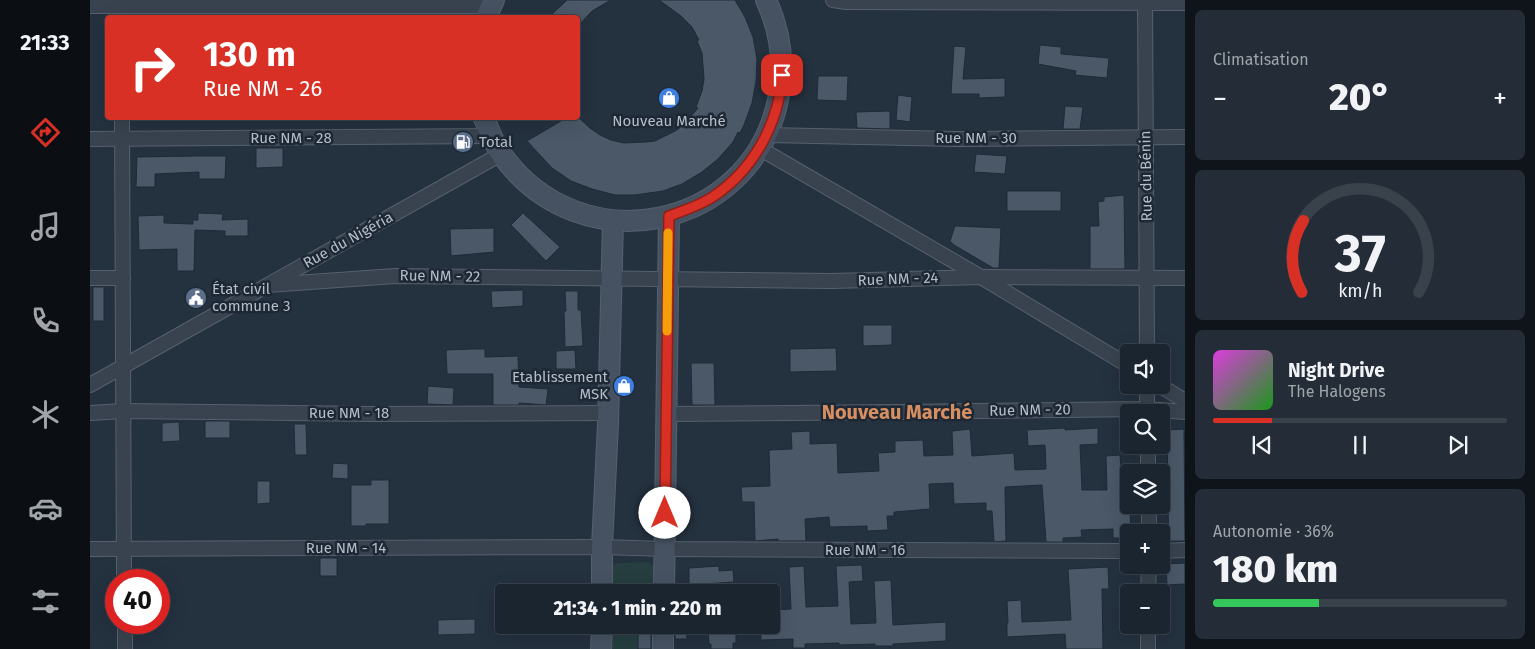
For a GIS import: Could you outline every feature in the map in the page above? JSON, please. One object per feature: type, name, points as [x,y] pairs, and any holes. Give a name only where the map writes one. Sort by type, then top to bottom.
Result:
[{"type":"street","points":[[485,120],[501,154],[514,170],[535,190],[559,205],[585,216],[613,221],[641,221],[669,216],[691,209],[711,198],[730,184],[746,167],[763,141],[776,111],[782,62],[779,38],[766,0]]},
{"type":"street","points":[[833,0],[846,2],[962,3],[1185,3]]},
{"type":"street","name":"Rue du Bénin","points":[[1145,2],[1147,344]]},
{"type":"street","points":[[90,6],[121,8],[490,8]]},
{"type":"street","points":[[122,120],[124,569]]},
{"type":"street","name":"Rue NM - 28","points":[[90,139],[492,136]]},
{"type":"street","name":"Rue NM - 30","points":[[763,141],[1185,137]]},
{"type":"street","points":[[763,141],[981,277],[1120,361]]},
{"type":"street","name":"Rue du Nigéria","points":[[90,385],[501,154]]},
{"type":"street","points":[[664,584],[669,216]]},
{"type":"street","points":[[602,584],[613,221]]},
{"type":"street","name":"Rue NM - 22","points":[[268,285],[394,276],[612,279]]},
{"type":"street","name":"Rue NM - 24","points":[[612,279],[832,281],[981,277],[1185,278]]},
{"type":"street","points":[[90,278],[123,278]]},
{"type":"street","points":[[1170,392],[1185,401]]},
{"type":"street","name":"Rue NM - 18","points":[[90,413],[124,411],[370,414],[608,413]]},
{"type":"street","name":"Rue NM - 20","points":[[666,414],[1120,411]]},
{"type":"street","name":"Rue NM - 20","points":[[1170,412],[1185,412]]},
{"type":"street","name":"Rue NM - 14","points":[[90,549],[602,547]]},
{"type":"street","name":"Rue NM - 16","points":[[602,547],[665,549],[1120,551]]},
{"type":"street","points":[[1170,551],[1185,550]]},
{"type":"street","points":[[125,634],[125,649]]},
{"type":"street","points":[[601,649],[602,634]]},
{"type":"street","points":[[663,634],[663,649]]},
{"type":"street","points":[[1148,634],[1148,649]]},
{"type":"green space","points":[[649,562],[656,569],[656,584],[612,584],[612,565],[618,563]]},
{"type":"green space","points":[[612,634],[655,634],[655,649],[612,649]]},
{"type":"building","points":[[567,0],[611,0],[592,11],[580,24],[580,15],[551,15]]},
{"type":"building","points":[[659,0],[735,0],[745,17],[753,37],[757,59],[756,82],[752,103],[744,125],[733,142],[718,159],[702,172],[682,184],[663,191],[635,195],[615,195],[571,181],[552,168],[527,141],[563,120],[580,119],[600,135],[611,140],[624,143],[646,142],[655,141],[677,130],[698,108],[696,107],[704,79],[702,53],[697,41],[699,40],[692,27],[681,16]]},
{"type":"building","points":[[1040,45],[1061,47],[1061,54],[1109,58],[1107,78],[1075,75],[1076,71],[1038,64]]},
{"type":"building","points":[[954,46],[966,47],[963,79],[1005,78],[1005,97],[979,98],[979,94],[951,94]]},
{"type":"building","points":[[818,76],[848,76],[847,101],[817,100]]},
{"type":"building","points":[[898,95],[912,97],[910,122],[896,120]]},
{"type":"building","points":[[1065,106],[1083,107],[1080,129],[1063,129]]},
{"type":"building","points":[[890,111],[890,129],[857,128],[856,112]]},
{"type":"building","points":[[256,148],[283,148],[283,167],[256,168]]},
{"type":"building","points":[[976,154],[1007,156],[1005,174],[974,172]]},
{"type":"building","points":[[226,156],[225,179],[199,179],[199,172],[155,174],[155,187],[136,187],[137,157]]},
{"type":"building","points":[[1007,191],[1061,191],[1061,211],[1007,211]]},
{"type":"building","points":[[1124,195],[1125,269],[1090,269],[1090,226],[1099,226],[1098,202],[1104,201],[1104,197]]},
{"type":"building","points":[[198,213],[223,214],[222,220],[248,219],[248,236],[225,236],[225,231],[195,230],[194,271],[177,271],[177,249],[139,250],[138,216],[164,215],[164,223],[193,224],[193,220],[198,220]]},
{"type":"building","points":[[523,213],[560,247],[546,261],[511,225]]},
{"type":"building","points":[[955,226],[1001,228],[999,268],[993,268],[954,245],[950,241]]},
{"type":"building","points":[[494,228],[494,252],[451,256],[450,229]]},
{"type":"building","points":[[93,287],[104,287],[104,321],[93,321]]},
{"type":"building","points":[[523,290],[523,306],[492,308],[491,291]]},
{"type":"building","points":[[565,291],[578,291],[578,310],[581,310],[583,346],[565,347]]},
{"type":"building","points":[[863,325],[892,325],[892,345],[863,346]]},
{"type":"building","points":[[836,348],[837,371],[790,372],[790,349]]},
{"type":"building","points":[[485,349],[485,357],[518,356],[519,387],[548,389],[546,405],[519,403],[519,405],[493,405],[493,374],[447,374],[446,350]]},
{"type":"building","points":[[575,350],[576,369],[556,369],[556,351]]},
{"type":"building","points":[[691,363],[714,363],[715,405],[692,405]]},
{"type":"building","points":[[428,386],[454,388],[453,405],[427,404]]},
{"type":"building","points":[[205,421],[230,421],[230,438],[205,438]]},
{"type":"building","points":[[179,422],[180,441],[162,442],[162,423]]},
{"type":"building","points":[[294,424],[306,424],[307,455],[295,455]]},
{"type":"building","points":[[1098,428],[1098,444],[1080,445],[1082,490],[1107,490],[1106,456],[1120,455],[1120,514],[1130,514],[1131,524],[1120,524],[1120,538],[1113,538],[1113,529],[1081,530],[1082,537],[1063,538],[1063,542],[1046,542],[1042,485],[1005,487],[1006,541],[994,542],[992,511],[986,511],[986,503],[954,504],[953,483],[929,484],[930,509],[894,512],[894,516],[887,516],[888,530],[867,531],[867,526],[830,527],[829,517],[805,519],[806,541],[778,541],[778,539],[755,541],[754,502],[742,502],[741,487],[770,486],[769,450],[792,449],[791,432],[810,431],[810,444],[837,443],[838,473],[879,471],[878,453],[895,452],[895,441],[923,440],[924,456],[953,455],[952,431],[970,429],[972,456],[1014,453],[1015,470],[1046,469],[1045,445],[1028,446],[1027,430]]},
{"type":"building","points":[[1184,429],[1185,541],[1170,541],[1168,514],[1170,514],[1170,464],[1168,464],[1167,454],[1170,454],[1170,430]]},
{"type":"building","points":[[333,463],[348,464],[348,479],[332,478]]},
{"type":"building","points":[[371,480],[389,480],[389,524],[351,526],[351,485],[371,485]]},
{"type":"building","points":[[257,481],[270,481],[270,503],[257,504]]},
{"type":"building","points":[[320,558],[337,558],[337,576],[320,576]]},
{"type":"building","points":[[1185,563],[1185,584],[1167,584],[1166,574],[1170,574],[1170,564]]},
{"type":"building","points":[[862,565],[863,581],[849,582],[851,624],[876,623],[874,581],[891,580],[893,625],[946,622],[946,641],[893,644],[893,646],[875,646],[875,644],[839,645],[839,643],[805,644],[805,648],[793,648],[793,639],[761,640],[761,634],[780,634],[780,610],[791,609],[789,567],[804,566],[806,607],[838,606],[836,566]]},
{"type":"building","points":[[719,566],[719,571],[733,570],[734,582],[689,584],[689,568]]},
{"type":"building","points":[[1108,567],[1109,589],[1102,589],[1103,649],[1066,649],[1065,634],[1007,637],[1007,601],[1021,600],[1022,622],[1071,620],[1068,569]]},
{"type":"building","points":[[475,619],[475,634],[438,635],[438,620]]},
{"type":"building","points":[[638,634],[651,634],[651,649],[638,649]]},
{"type":"building","points":[[675,634],[687,634],[687,639],[675,639]]},
{"type":"building","points":[[708,634],[736,634],[736,643],[733,643],[733,649],[711,649],[711,644],[709,644]]},
{"type":"slow traffic","points":[[667,331],[668,233]]},
{"type":"place","name":"Nouveau Marché","points":[[669,98]]},
{"type":"place","name":"Total","points":[[463,142]]},
{"type":"place","name":"État civil commune 3","points":[[196,298]]},
{"type":"place","name":"Etablissement MSK","points":[[624,386]]},
{"type":"district","name":"Nouveau Marché","points":[[897,412]]},
{"type":"route","points":[[665,513],[669,216],[691,209],[711,198],[730,184],[746,167],[767,135],[776,111],[782,75]]}]
